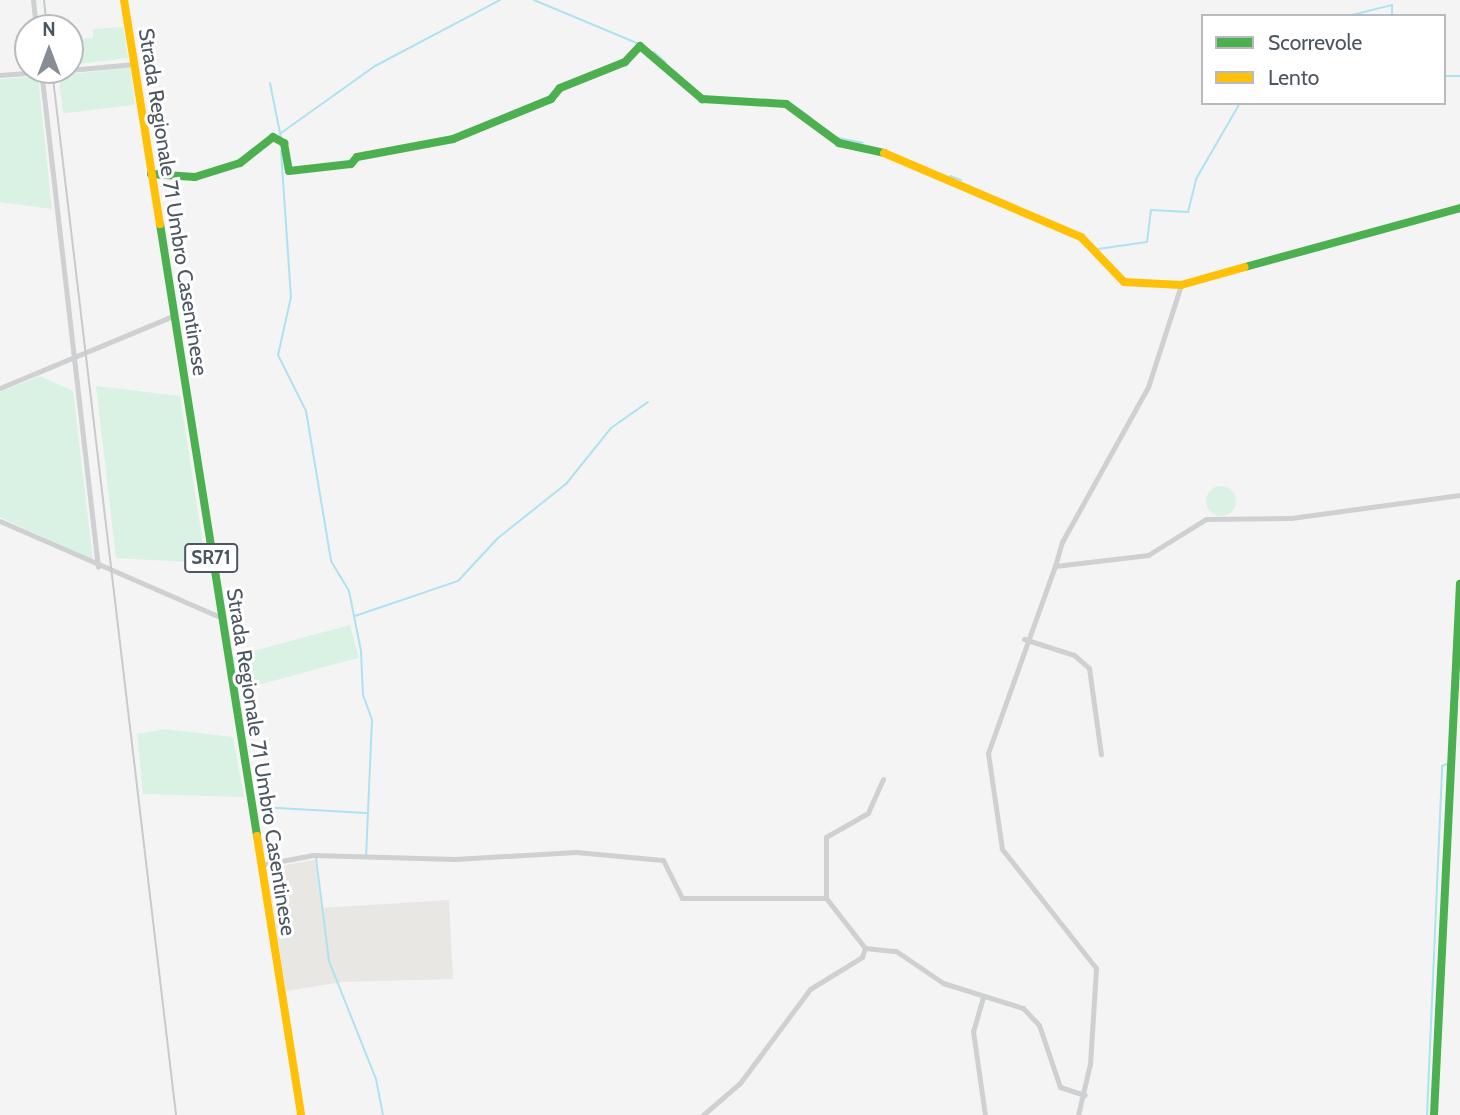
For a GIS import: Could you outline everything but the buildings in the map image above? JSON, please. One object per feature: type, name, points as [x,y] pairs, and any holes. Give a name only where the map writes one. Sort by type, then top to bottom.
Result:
[{"type":"street","name":"Strada Regionale 71 Umbro Casentinese","points":[[124,0],[301,1115]]},
{"type":"street","points":[[151,174],[195,177],[240,163],[273,137],[284,143],[289,171],[351,164],[357,157],[453,139],[551,99],[560,88],[625,62],[640,46],[702,99],[799,109],[839,142],[935,173],[1081,237],[1124,282],[1181,285],[1460,208]]},
{"type":"street","points":[[84,68],[134,64]]},
{"type":"street","points":[[43,84],[98,567]]},
{"type":"street","points":[[1078,1115],[1085,1095],[1096,968],[1002,849],[989,763],[989,744],[1024,639],[1055,566],[1062,542],[1148,387],[1181,285]]},
{"type":"street","points":[[0,388],[173,316]]},
{"type":"street","points":[[1055,566],[1148,555],[1206,519],[1291,518],[1460,495]]},
{"type":"street","points":[[0,521],[98,567],[220,617]]},
{"type":"street","points":[[1434,1115],[1460,586]]},
{"type":"street","points":[[1024,639],[1074,655],[1089,668],[1101,754]]},
{"type":"street","points":[[883,779],[868,813],[826,836],[826,898],[865,948],[896,951],[943,983],[1023,1008],[1039,1025],[1060,1087],[1085,1095]]},
{"type":"street","points":[[260,865],[313,855],[455,859],[576,852],[663,860],[682,898],[826,898]]},
{"type":"street","points":[[703,1115],[740,1083],[810,989],[862,957],[865,948]]},
{"type":"street","points":[[983,997],[973,1031],[985,1115]]},
{"type":"shaded area","points":[[315,860],[321,908],[449,900],[453,979],[342,982],[286,991],[270,890],[285,865]]},
{"type":"green space","points":[[123,27],[128,58],[84,63],[84,39],[93,38],[93,29]]},
{"type":"green space","points":[[130,67],[135,105],[63,113],[60,84],[84,84],[84,73]]},
{"type":"green space","points":[[14,78],[14,84],[39,84],[52,209],[0,202],[0,79]]},
{"type":"green space","points":[[40,376],[73,391],[93,560],[0,517],[0,392]]},
{"type":"green space","points":[[96,386],[180,396],[206,563],[116,558]]},
{"type":"green space","points":[[1221,486],[1232,490],[1236,501],[1232,512],[1221,516],[1210,512],[1206,501],[1210,490]]},
{"type":"green space","points":[[350,625],[359,658],[241,689],[232,657]]},
{"type":"green space","points":[[165,729],[233,737],[244,797],[143,794],[137,734]]},
{"type":"waterway","points":[[281,133],[375,66],[500,0]]},
{"type":"waterway","points":[[534,0],[637,43]]},
{"type":"waterway","points":[[1356,14],[1392,5],[1392,14]]},
{"type":"waterway","points":[[654,52],[665,62]]},
{"type":"waterway","points":[[1446,76],[1460,76]]},
{"type":"waterway","points":[[270,83],[281,138]]},
{"type":"waterway","points":[[788,101],[811,118]]},
{"type":"waterway","points":[[1098,249],[1147,242],[1151,210],[1188,212],[1196,179],[1239,105]]},
{"type":"waterway","points":[[838,138],[863,143]]},
{"type":"waterway","points":[[281,151],[291,297],[278,355],[306,411],[331,561],[349,591],[361,651],[363,695],[372,720],[366,855]]},
{"type":"waterway","points":[[950,176],[961,180]]},
{"type":"waterway","points":[[355,616],[458,581],[498,538],[566,484],[611,428],[648,402]]},
{"type":"waterway","points":[[1427,1115],[1442,766],[1449,763]]},
{"type":"waterway","points":[[260,807],[366,813]]},
{"type":"waterway","points":[[316,858],[329,961],[376,1079],[383,1115]]},
{"type":"railway","points":[[44,0],[46,14]]},
{"type":"railway","points":[[54,84],[176,1115]]},
{"type":"traffic: fast","points":[[151,174],[195,177],[240,163],[273,137],[284,143],[289,171],[351,164],[357,157],[453,139],[551,99],[560,88],[625,62],[640,46],[702,99],[786,104],[839,143],[884,153]]},
{"type":"traffic: fast","points":[[1245,267],[1460,208]]},
{"type":"traffic: fast","points":[[160,224],[257,836]]},
{"type":"traffic: fast","points":[[1434,1115],[1460,584]]},
{"type":"traffic: slow","points":[[124,0],[160,224]]},
{"type":"traffic: slow","points":[[884,153],[1081,237],[1124,282],[1181,285],[1245,267]]},
{"type":"traffic: slow","points":[[257,836],[301,1115]]}]
